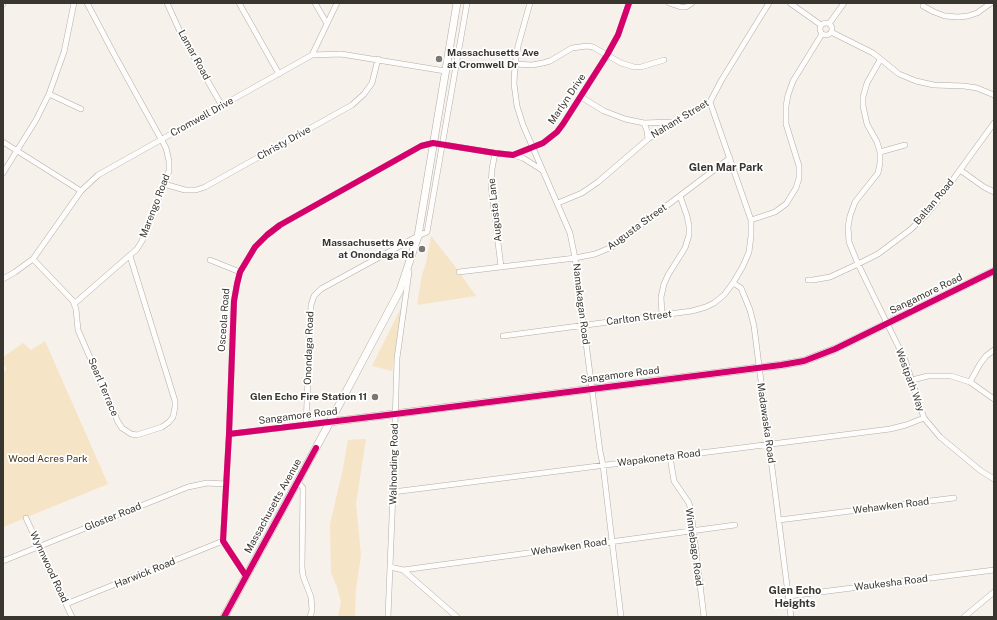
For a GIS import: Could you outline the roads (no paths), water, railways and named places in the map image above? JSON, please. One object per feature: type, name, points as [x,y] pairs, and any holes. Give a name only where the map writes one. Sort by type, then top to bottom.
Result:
[{"type":"street","points":[[3,173],[18,151],[49,94],[68,38],[74,3]]},
{"type":"street","name":"Marengo Road","points":[[74,304],[137,249],[142,241],[169,171],[169,160],[166,148],[87,3]]},
{"type":"street","name":"Lamar Road","points":[[168,3],[182,36],[222,106]]},
{"type":"street","points":[[239,3],[279,74]]},
{"type":"street","points":[[315,3],[326,22]]},
{"type":"street","points":[[337,3],[326,22],[312,54],[341,54],[445,70]]},
{"type":"street","name":"Massachusetts Avenue","points":[[224,617],[400,290],[418,236],[457,3]]},
{"type":"street","name":"Massachusetts Avenue","points":[[418,236],[427,232],[466,3]]},
{"type":"street","name":"Namakagan Road","points":[[530,3],[518,46],[515,64],[514,84],[517,106],[532,148],[570,232],[575,258],[603,465],[621,617]]},
{"type":"street","name":"Marlyn Drive","points":[[433,143],[513,155],[543,143],[557,132],[607,55],[618,35],[629,3]]},
{"type":"street","points":[[669,3],[680,7],[686,7],[692,3]]},
{"type":"street","name":"Nahant Street","points":[[558,204],[582,193],[598,182],[648,139],[674,122],[710,102],[721,81],[769,3]]},
{"type":"street","points":[[790,3],[821,25]]},
{"type":"street","points":[[829,24],[844,3]]},
{"type":"street","points":[[923,6],[946,16],[958,17],[977,13],[991,3]]},
{"type":"street","points":[[821,25],[826,23],[829,24]]},
{"type":"street","points":[[829,24],[832,28],[831,32]]},
{"type":"street","points":[[751,220],[775,212],[786,204],[796,188],[799,178],[799,166],[786,124],[786,106],[793,82],[822,34],[820,31],[821,25]]},
{"type":"street","points":[[822,34],[826,35],[831,32]]},
{"type":"street","points":[[831,32],[873,53],[899,74],[916,81],[934,85],[977,88],[994,95]]},
{"type":"street","points":[[515,64],[543,64],[577,46],[593,47],[621,63],[634,67],[650,65],[664,60]]},
{"type":"street","name":"Cromwell Drive","points":[[3,279],[33,259],[81,191],[98,175],[312,54]]},
{"type":"street","name":"Christy Drive","points":[[164,184],[185,190],[196,190],[205,187],[352,105],[364,94],[372,83],[378,59]]},
{"type":"street","name":"Westpath Way","points":[[880,60],[867,83],[863,97],[863,106],[867,124],[877,142],[880,152],[880,163],[878,173],[855,202],[848,227],[849,242],[858,264],[905,360],[924,418],[940,437],[994,480]]},
{"type":"street","points":[[49,94],[81,109]]},
{"type":"street","points":[[581,97],[615,116],[644,123],[674,122]]},
{"type":"street","points":[[710,102],[751,220],[749,252],[733,283]]},
{"type":"street","points":[[644,123],[648,139]]},
{"type":"street","name":"Baltan Road","points":[[808,280],[830,277],[878,254],[895,243],[915,226],[936,203],[994,123]]},
{"type":"street","points":[[3,142],[81,191]]},
{"type":"street","name":"Osceola Road","points":[[223,541],[234,301],[240,272],[255,247],[280,225],[421,146],[433,143]]},
{"type":"street","points":[[880,152],[905,145]]},
{"type":"street","name":"Augusta Lane","points":[[495,153],[491,185],[501,267]]},
{"type":"street","points":[[513,155],[523,158],[543,171]]},
{"type":"street","name":"Augusta Street","points":[[459,272],[575,258],[595,254],[612,248],[730,158]]},
{"type":"street","points":[[960,170],[984,187],[994,192]]},
{"type":"street","points":[[662,315],[661,297],[664,284],[685,248],[689,235],[690,226],[680,196]]},
{"type":"street","name":"Onondaga Road","points":[[306,425],[311,306],[314,296],[321,289],[418,236]]},
{"type":"street","name":"Searl Terrace","points":[[33,259],[72,298],[78,330],[118,422],[122,428],[131,434],[137,435],[162,427],[170,422],[173,417],[175,401],[130,256]]},
{"type":"street","points":[[210,260],[240,272]]},
{"type":"street","name":"Walhonding Road","points":[[388,617],[394,492],[397,358],[409,265]]},
{"type":"street","name":"Sangamore Road","points":[[229,434],[781,365],[817,357],[888,324],[994,271]]},
{"type":"street","name":"Carlton Street","points":[[503,336],[692,311],[714,303],[724,295],[733,283]]},
{"type":"street","name":"Madawaska Road","points":[[733,283],[741,288],[750,310],[754,326],[791,617]]},
{"type":"street","points":[[970,382],[980,364],[986,356],[994,350]]},
{"type":"street","points":[[912,380],[928,376],[951,376],[970,382],[994,399]]},
{"type":"street","name":"Wapakoneta Road","points":[[394,492],[890,429],[924,418]]},
{"type":"street","name":"Winnebago Road","points":[[670,456],[674,480],[691,510],[704,617]]},
{"type":"street","points":[[298,482],[303,488],[302,567],[303,576],[311,597],[312,610],[310,617]]},
{"type":"street","name":"Gloster Road","points":[[3,561],[188,486],[207,483],[226,484]]},
{"type":"street","name":"Wehawken Road","points":[[779,520],[954,498]]},
{"type":"street","name":"Wynnwood Road","points":[[26,518],[38,547],[72,617]]},
{"type":"street","name":"Wehawken Road","points":[[403,570],[735,525]]},
{"type":"street","points":[[223,541],[246,576]]},
{"type":"street","name":"Harwick Road","points":[[66,604],[223,541]]},
{"type":"street","points":[[390,567],[403,570],[458,617]]},
{"type":"street","name":"Waukesha Road","points":[[789,596],[994,570]]},
{"type":"street","points":[[964,617],[994,592]]},
{"type":"place","name":"Massachusetts Ave at Cromwell Dr","points":[[439,59]]},
{"type":"place","name":"Massachusetts Ave at Onondaga Rd","points":[[422,249]]},
{"type":"place","name":"Glen Echo Fire Station 11","points":[[375,397]]},
{"type":"district","name":"Glen Mar Park","points":[[726,168]]},
{"type":"district","name":"Glen Echo Heights","points":[[795,597]]},
{"type":"park label","name":"Wood Acres Park","points":[[48,459]]}]
